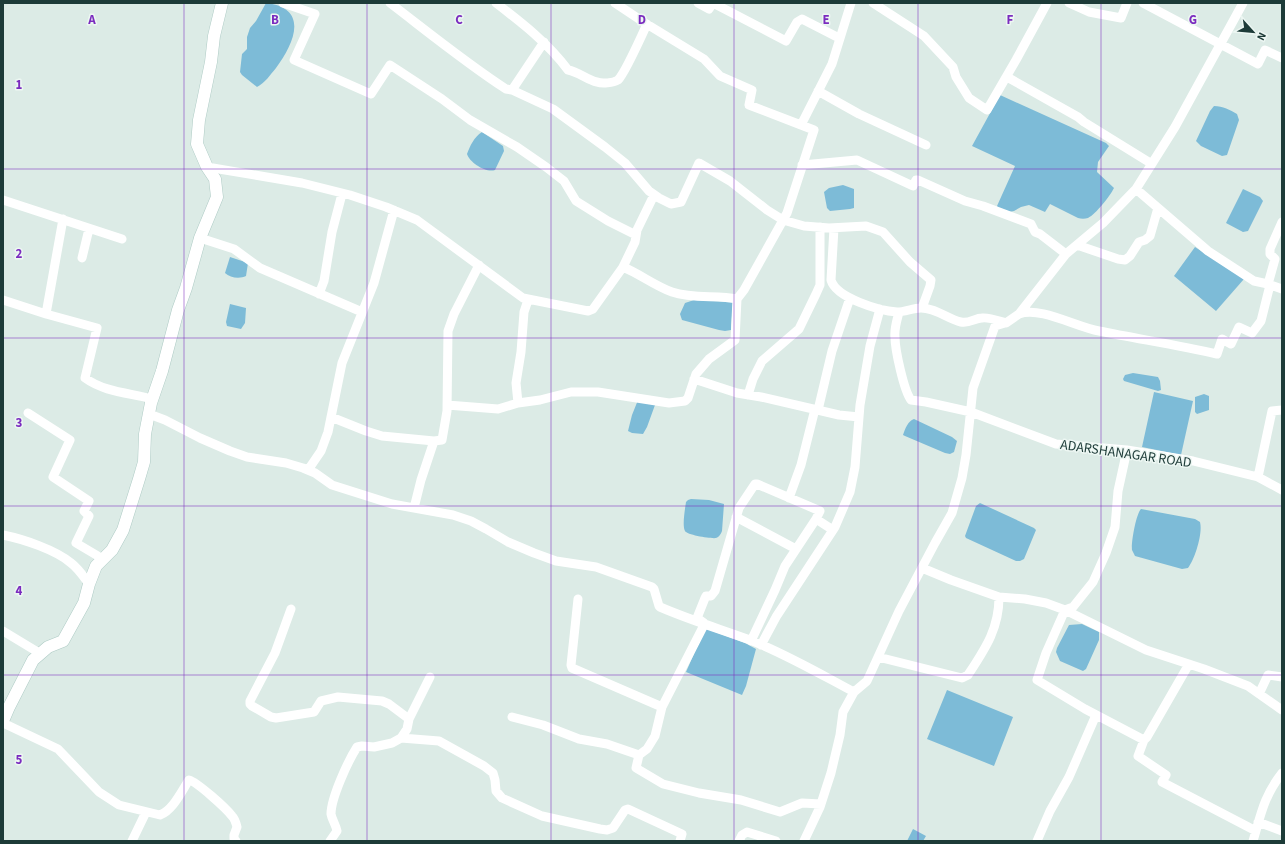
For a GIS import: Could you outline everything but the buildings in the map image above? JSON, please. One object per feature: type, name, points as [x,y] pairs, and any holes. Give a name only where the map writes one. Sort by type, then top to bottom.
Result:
[{"type":"street","points":[[222,3],[214,36],[211,62],[199,120],[197,144],[207,167],[215,179],[217,197],[200,238],[186,288],[178,310],[162,371],[152,399],[145,434],[144,462],[123,530],[112,550],[96,566],[84,603],[63,641],[48,647],[33,660],[9,706],[3,722],[58,749],[99,792],[118,806],[160,815],[166,813],[189,780],[192,781],[233,816],[237,827],[234,835],[234,839],[236,841]]},
{"type":"street","points":[[283,3],[315,14],[294,60],[370,94],[390,65],[442,99],[470,120],[517,147],[546,167],[564,181],[576,201],[608,221],[636,235]]},
{"type":"street","points":[[390,3],[432,34],[463,60],[506,89],[512,90],[552,109],[605,147],[625,163],[649,191],[670,204],[681,202],[699,163],[730,181],[767,210],[783,220],[804,226],[834,228],[866,226],[883,232],[910,262],[931,280],[922,308]]},
{"type":"street","points":[[496,3],[544,42],[568,70],[574,71],[597,82],[611,83],[618,80],[647,24]]},
{"type":"street","points":[[698,3],[710,9],[713,3],[786,41],[797,22],[802,19],[839,38]]},
{"type":"street","points":[[800,125],[832,64],[851,3]]},
{"type":"street","points":[[873,3],[924,36],[953,67],[956,77],[969,98],[987,110],[1007,77],[1047,3]]},
{"type":"street","points":[[1069,3],[1089,12],[1121,18],[1128,3]]},
{"type":"street","points":[[1143,3],[1258,64],[1265,50],[1282,58]]},
{"type":"street","points":[[804,841],[821,804],[833,765],[840,735],[843,712],[854,692],[866,681],[922,568],[952,513],[962,478],[966,456],[973,388],[995,326],[1006,323],[1019,314],[1066,254],[1103,223],[1136,189],[1175,127],[1243,3]]},
{"type":"street","points":[[447,405],[498,410],[518,402],[540,400],[571,392],[598,392],[669,403],[685,401],[688,398],[696,374],[709,359],[735,340],[737,299],[744,290],[787,213],[814,130],[749,105],[752,90],[720,76],[704,59],[647,24],[620,5]]},
{"type":"street","points":[[512,90],[544,42]]},
{"type":"street","points":[[1007,77],[1078,117],[1152,164]]},
{"type":"street","points":[[818,91],[859,114],[926,145]]},
{"type":"street","points":[[802,165],[857,160],[913,186],[916,180],[918,180],[965,201],[1031,224],[1035,232],[1040,234],[1066,254]]},
{"type":"street","points":[[207,167],[302,184],[342,194],[394,210],[417,220],[523,298],[588,311],[593,309],[623,267],[654,195]]},
{"type":"street","points":[[1136,189],[1208,251],[1254,281],[1269,284],[1282,289]]},
{"type":"street","points":[[319,294],[324,281],[331,237],[342,194]]},
{"type":"street","points":[[3,200],[122,239]]},
{"type":"street","points":[[1077,245],[1125,260],[1130,256],[1139,242],[1150,236],[1158,208]]},
{"type":"street","points":[[308,470],[321,451],[328,432],[342,363],[379,269],[394,210]]},
{"type":"street","points":[[46,314],[63,219]]},
{"type":"street","points":[[1019,314],[1026,312],[1038,313],[1098,331],[1217,354],[1222,339],[1231,344],[1239,327],[1252,333],[1261,321],[1275,260],[1270,254],[1270,249],[1282,222]]},
{"type":"street","points":[[748,394],[753,379],[762,361],[800,330],[820,285],[820,227]]},
{"type":"street","points":[[834,228],[831,280],[836,289],[850,298],[880,309],[899,312],[922,308],[936,311],[962,323],[982,318],[1006,323]]},
{"type":"street","points":[[82,258],[89,229]]},
{"type":"street","points":[[200,238],[234,249],[260,268],[362,312]]},
{"type":"street","points":[[331,417],[382,436],[434,441],[442,440],[447,405],[448,331],[454,314],[479,265]]},
{"type":"street","points":[[623,267],[636,272],[673,292],[696,296],[737,299]]},
{"type":"street","points":[[789,498],[801,465],[832,351],[850,298]]},
{"type":"street","points":[[3,300],[97,328],[85,378],[91,383],[108,389],[152,399]]},
{"type":"street","points":[[518,402],[516,383],[521,352],[524,312],[528,300]]},
{"type":"street","points":[[761,645],[776,617],[833,530],[850,492],[855,468],[859,417],[870,346],[880,309]]},
{"type":"street","name":"ADARSHANAGAR ROAD","points":[[899,312],[894,336],[905,387],[911,400],[933,403],[971,412],[1056,444],[1127,450],[1193,462],[1258,477],[1282,490]]},
{"type":"street","points":[[694,379],[737,393],[748,394],[839,415],[859,417]]},
{"type":"street","points":[[1258,477],[1272,410],[1282,410]]},
{"type":"street","points":[[28,413],[70,440],[53,477],[64,486],[89,501],[84,511],[90,516],[76,543],[103,559]]},
{"type":"street","points":[[149,414],[165,420],[230,452],[247,457],[286,463],[315,472],[332,485],[392,504],[454,515],[471,521],[508,542],[534,553],[556,561],[596,566],[652,587],[654,589],[658,606],[706,626],[761,645],[854,692]]},
{"type":"street","points":[[414,508],[421,480],[434,441]]},
{"type":"street","points":[[1127,450],[1118,491],[1115,527],[1106,553],[1094,582],[1073,607],[1065,610],[1046,653],[1037,680],[1096,716],[1144,740]]},
{"type":"street","points":[[706,626],[697,618],[706,596],[711,596],[714,591],[739,508],[755,484],[757,484],[820,511],[785,566],[751,641]]},
{"type":"street","points":[[736,517],[796,548]]},
{"type":"street","points":[[816,519],[833,530]]},
{"type":"street","points":[[3,535],[27,541],[59,555],[71,563],[89,584]]},
{"type":"street","points":[[922,568],[999,597],[1025,599],[1065,610],[1146,650],[1248,686],[1282,710]]},
{"type":"street","points":[[878,657],[962,678],[968,675],[993,632],[999,611],[999,597]]},
{"type":"street","points":[[578,599],[571,665],[572,668],[662,707]]},
{"type":"street","points":[[291,609],[275,653],[250,701],[252,706],[271,717],[276,718],[314,712],[321,700],[338,697],[389,704],[409,718]]},
{"type":"street","points":[[706,626],[662,707],[655,736],[647,749],[639,755],[636,768],[663,784],[699,793],[741,800],[780,812],[802,803],[821,804]]},
{"type":"street","points":[[3,631],[41,654]]},
{"type":"street","points":[[1189,664],[1144,740],[1138,756],[1166,775],[1162,782],[1257,827],[1282,831]]},
{"type":"street","points":[[1259,694],[1268,675],[1282,676]]},
{"type":"street","points":[[330,841],[337,831],[331,814],[332,804],[351,756],[357,747],[374,747],[392,743],[401,738],[407,729],[409,718],[430,677]]},
{"type":"street","points":[[1037,841],[1050,811],[1069,777],[1096,716]]},
{"type":"street","points":[[512,717],[543,725],[579,739],[607,744],[639,755]]},
{"type":"street","points":[[401,738],[440,741],[484,766],[493,773],[496,791],[502,798],[542,816],[586,827],[607,830],[613,828],[628,809],[682,834],[680,841]]},
{"type":"street","points":[[1253,841],[1265,800],[1273,784],[1282,773]]},
{"type":"street","points":[[132,841],[146,812]]},
{"type":"street","points":[[739,841],[742,835],[747,832],[776,841]]},
{"type":"water","points":[[266,3],[280,6],[289,12],[293,19],[294,28],[292,38],[283,59],[267,79],[257,87],[240,72],[242,54],[247,49],[247,37],[250,28],[256,21]]},
{"type":"water","points":[[1000,95],[1106,143],[1109,146],[1098,162],[1097,172],[1114,188],[1095,213],[1086,219],[1082,219],[1050,204],[1045,212],[1029,205],[1009,212],[998,208],[997,206],[1015,166],[972,146]]},
{"type":"water","points":[[1214,106],[1223,107],[1237,114],[1239,120],[1227,155],[1222,156],[1201,146],[1196,141],[1210,111]]},
{"type":"water","points":[[482,132],[503,146],[504,151],[495,170],[491,171],[483,169],[471,161],[467,154],[475,139]]},
{"type":"water","points":[[843,185],[854,189],[854,208],[830,211],[827,208],[824,192],[829,188]]},
{"type":"water","points":[[1243,189],[1260,197],[1263,201],[1248,231],[1243,232],[1226,223]]},
{"type":"water","points":[[1195,247],[1244,279],[1216,311],[1174,276]]},
{"type":"water","points":[[230,257],[248,263],[246,276],[235,278],[225,273]]},
{"type":"water","points":[[694,300],[733,302],[731,330],[719,330],[682,320],[680,314],[685,303]]},
{"type":"water","points":[[230,304],[246,308],[245,323],[241,329],[227,326],[226,322]]},
{"type":"water","points":[[1133,373],[1158,377],[1161,390],[1158,391],[1124,381],[1123,379],[1125,375]]},
{"type":"water","points":[[1154,392],[1193,401],[1181,455],[1142,447]]},
{"type":"water","points":[[1204,394],[1209,396],[1209,410],[1197,414],[1195,412],[1195,397]]},
{"type":"water","points":[[638,400],[655,405],[643,434],[628,431]]},
{"type":"water","points":[[914,419],[952,437],[957,441],[954,452],[950,454],[945,453],[903,435],[908,423]]},
{"type":"water","points":[[691,499],[709,500],[724,504],[722,531],[718,537],[714,538],[700,536],[690,534],[685,531],[684,521],[686,502]]},
{"type":"water","points":[[980,503],[1036,530],[1024,559],[1016,561],[966,538],[965,536],[976,506]]},
{"type":"water","points":[[1141,509],[1195,519],[1200,522],[1201,527],[1198,546],[1188,568],[1182,569],[1135,556],[1132,550],[1132,541],[1136,522]]},
{"type":"water","points":[[1082,624],[1099,632],[1099,640],[1086,669],[1083,671],[1060,661],[1056,652],[1069,625]]},
{"type":"water","points":[[707,629],[745,643],[756,649],[746,686],[742,695],[686,672],[704,631]]},
{"type":"water","points":[[947,690],[1013,717],[994,766],[927,739]]},
{"type":"water","points":[[913,829],[926,836],[923,841],[907,841]]}]
